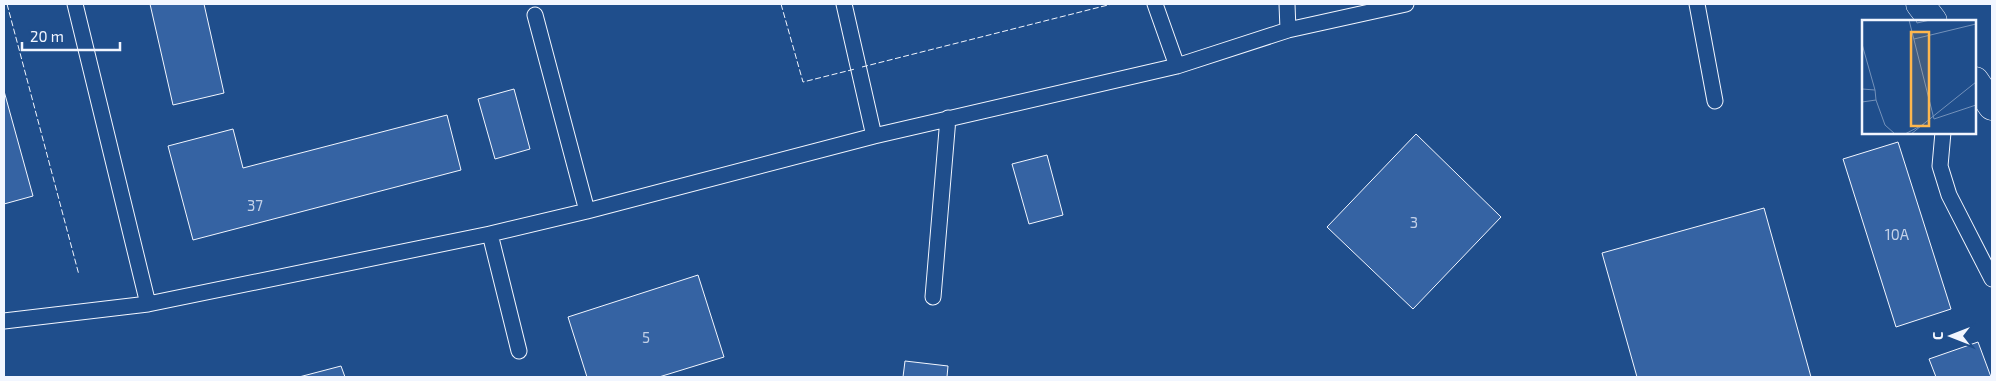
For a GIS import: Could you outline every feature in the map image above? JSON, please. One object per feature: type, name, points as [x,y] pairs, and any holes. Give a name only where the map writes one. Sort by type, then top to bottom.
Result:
[{"type":"main road","points":[[1920,4],[1931,20]]},
{"type":"main road","points":[[1976,82],[1992,106]]},
{"type":"lane","points":[[74,4],[148,304]]},
{"type":"lane","points":[[844,4],[874,136]]},
{"type":"lane","points":[[1155,4],[1176,66]]},
{"type":"lane","points":[[1287,4],[1288,30]]},
{"type":"lane","points":[[4,322],[148,304],[490,234],[588,211],[874,136],[1176,66],[1288,30],[1406,4]]},
{"type":"lane","points":[[1697,4],[1716,101]]},
{"type":"lane","points":[[535,15],[588,211]]},
{"type":"lane","points":[[933,297],[948,118]]},
{"type":"lane","points":[[1943,134],[1940,166],[1949,195],[1992,279]]},
{"type":"lane","points":[[490,234],[519,351]]},
{"type":"building","points":[[150,4],[204,4],[224,93],[173,105]]},
{"type":"building","points":[[514,89],[530,149],[495,159],[478,99]]},
{"type":"building","points":[[4,91],[33,196],[4,204]]},
{"type":"building","points":[[447,115],[461,170],[193,240],[168,146],[233,129],[243,168]]},
{"type":"building","points":[[1416,134],[1501,217],[1413,309],[1327,227]]},
{"type":"building","points":[[1898,142],[1951,309],[1896,327],[1843,159]]},
{"type":"building","points":[[1047,155],[1063,215],[1029,224],[1012,164]]},
{"type":"building","points":[[1764,208],[1811,377],[1637,377],[1602,253]]},
{"type":"building","points":[[698,275],[724,357],[659,377],[587,377],[568,317]]},
{"type":"building","points":[[1978,342],[1991,377],[1936,377],[1929,359]]},
{"type":"building","points":[[905,361],[948,366],[947,377],[903,377]]},
{"type":"building","points":[[341,366],[345,377],[299,377]]},
{"type":"fence","points":[[7,4],[79,275]]},
{"type":"fence","points":[[781,4],[803,82],[855,69]]},
{"type":"fence","points":[[862,67],[1112,4]]}]
